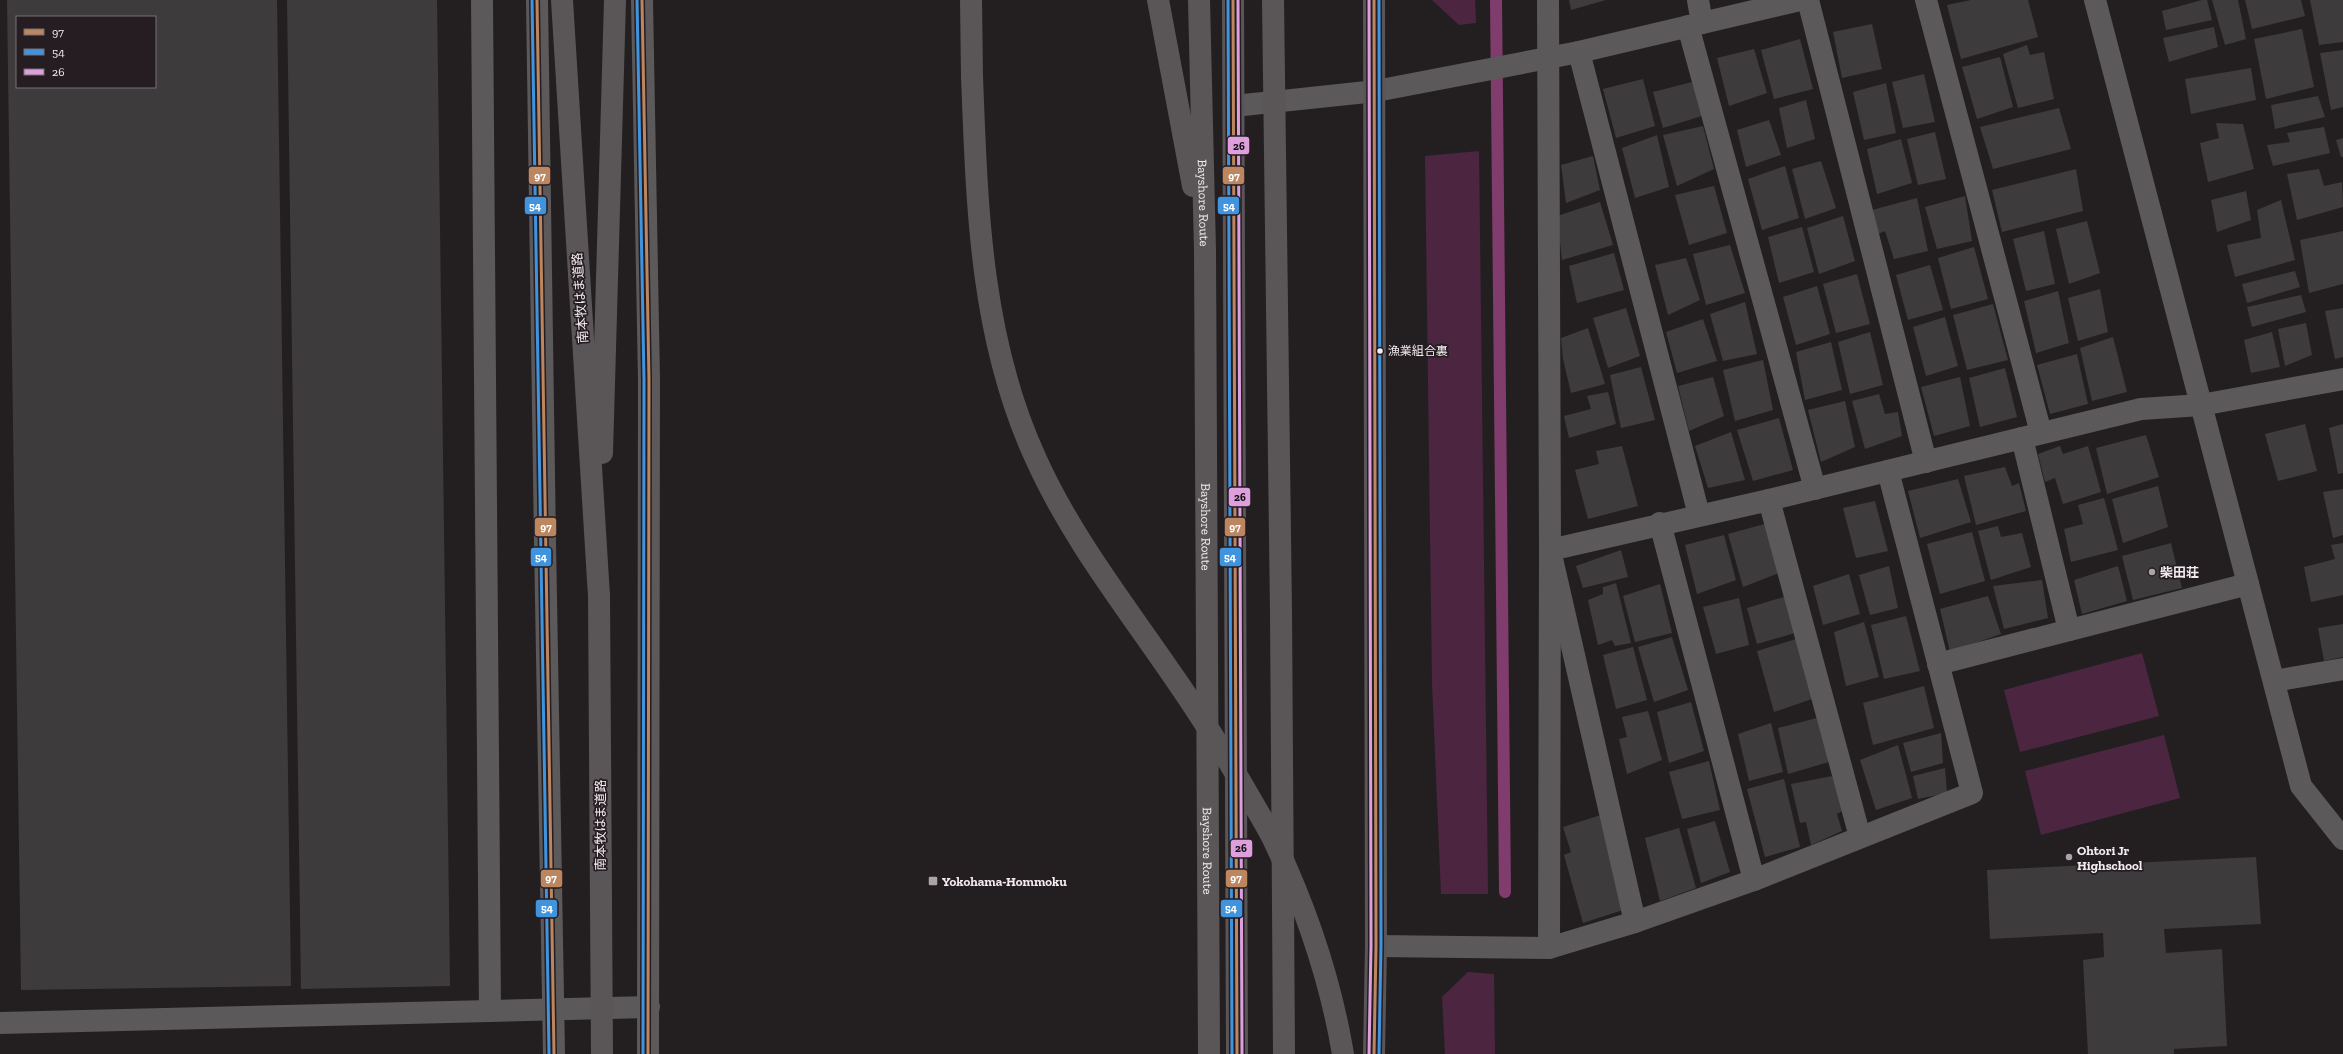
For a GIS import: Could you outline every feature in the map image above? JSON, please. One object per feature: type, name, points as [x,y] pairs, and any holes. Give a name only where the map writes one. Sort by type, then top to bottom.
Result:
[{"type":"highway","name":"南本牧はま道路","points":[[562,0],[599,596]]},
{"type":"highway","name":"南本牧はま道路","points":[[602,1054],[599,596],[615,0]]},
{"type":"highway","points":[[972,0],[976,161],[982,260],[994,333],[1013,399],[1036,459],[1068,519],[1106,581],[1177,681],[1229,761],[1276,844],[1302,910],[1326,979],[1343,1054]]},
{"type":"highway","points":[[1158,0],[1205,250]]},
{"type":"highway","name":"Bayshore Route","points":[[1199,0],[1205,250],[1209,1054]]},
{"type":"highway","points":[[1233,0],[1238,1054]]},
{"type":"highway","points":[[1273,0],[1281,620],[1284,1054]]},
{"type":"highway","points":[[1374,0],[1376,91],[1376,946],[1374,1054]]},
{"type":"street","points":[[482,0],[490,1010]]},
{"type":"street","points":[[537,0],[544,531],[549,704],[554,1054]]},
{"type":"street","points":[[642,0],[649,380],[648,1054]]},
{"type":"street","points":[[1548,0],[1550,550],[1549,948]]},
{"type":"street","points":[[1698,0],[1695,24],[1815,489]]},
{"type":"street","points":[[1234,106],[1376,91],[1579,52],[1800,0]]},
{"type":"street","points":[[1808,0],[1926,462]]},
{"type":"street","points":[[1926,0],[2031,436],[2068,630]]},
{"type":"street","points":[[2095,0],[2301,786],[2343,839]]},
{"type":"street","points":[[1579,52],[1699,515]]},
{"type":"street","points":[[1550,550],[1660,523],[1769,500],[2141,409],[2201,405],[2343,378]]},
{"type":"street","points":[[1376,946],[1549,948],[1635,922],[1754,880],[1972,793],[1888,471]]},
{"type":"street","points":[[1769,500],[1860,837]]},
{"type":"street","points":[[1660,523],[1754,880]]},
{"type":"street","points":[[1550,550],[1635,922]]},
{"type":"street","points":[[1938,664],[2248,584]]},
{"type":"street","points":[[2274,681],[2343,669]]},
{"type":"street","points":[[0,1023],[490,1010],[649,1008]]},
{"type":"shaded area","points":[[1432,0],[1475,0],[1476,23],[1459,25]]},
{"type":"shaded area","points":[[1479,151],[1488,894],[1441,894],[1432,683],[1425,156]]},
{"type":"shaded area","points":[[2142,653],[2159,716],[2020,752],[2004,690]]},
{"type":"shaded area","points":[[2164,735],[2180,798],[2041,835],[2025,771]]},
{"type":"shaded area","points":[[1468,972],[1494,974],[1495,1054],[1445,1054],[1442,997]]},
{"type":"building","points":[[7,0],[277,0],[291,986],[21,990]]},
{"type":"building","points":[[287,0],[437,0],[450,986],[301,989]]},
{"type":"building","points":[[1569,0],[1606,0],[1571,10]]},
{"type":"building","points":[[1971,0],[2028,0],[2038,37],[1961,59],[1947,5]]},
{"type":"building","points":[[2207,0],[2212,20],[2166,30],[2162,11]]},
{"type":"building","points":[[2212,0],[2238,0],[2246,39],[2225,45]]},
{"type":"building","points":[[2245,0],[2301,0],[2305,16],[2252,29]]},
{"type":"building","points":[[2310,0],[2343,0],[2343,42],[2319,45]]},
{"type":"building","points":[[1872,24],[1882,69],[1842,78],[1833,32]]},
{"type":"building","points":[[2214,27],[2218,47],[2169,62],[2163,38]]},
{"type":"building","points":[[2302,29],[2314,87],[2266,99],[2254,39]]},
{"type":"building","points":[[1800,39],[1813,89],[1774,99],[1761,50]]},
{"type":"building","points":[[2027,45],[2030,55],[2044,52],[2054,99],[2018,108],[2003,54]]},
{"type":"building","points":[[1754,49],[1767,93],[1729,106],[1717,58]]},
{"type":"building","points":[[2343,50],[2343,107],[2331,110],[2320,53]]},
{"type":"building","points":[[2000,57],[2013,107],[1977,119],[1962,67]]},
{"type":"building","points":[[2251,68],[2256,100],[2191,114],[2185,79]]},
{"type":"building","points":[[1924,74],[1935,122],[1903,128],[1892,82]]},
{"type":"building","points":[[1643,79],[1655,126],[1616,138],[1603,89]]},
{"type":"building","points":[[1692,82],[1702,116],[1663,128],[1653,92]]},
{"type":"building","points":[[1886,83],[1896,133],[1864,140],[1853,92]]},
{"type":"building","points":[[2318,96],[2325,117],[2275,129],[2271,105]]},
{"type":"building","points":[[1806,100],[1815,139],[1787,148],[1779,108]]},
{"type":"building","points":[[2059,108],[2071,149],[1993,169],[1980,127]]},
{"type":"building","points":[[1769,120],[1781,155],[1746,167],[1737,130]]},
{"type":"building","points":[[2216,123],[2243,124],[2254,169],[2208,182],[2200,143],[2219,138]]},
{"type":"building","points":[[1703,126],[1714,169],[1677,186],[1663,135]]},
{"type":"building","points":[[2324,127],[2330,153],[2273,166],[2267,145],[2290,142],[2287,133]]},
{"type":"building","points":[[1935,132],[1946,179],[1918,185],[1907,139]]},
{"type":"building","points":[[1657,135],[1669,187],[1635,198],[1622,148]]},
{"type":"building","points":[[2343,138],[2343,157],[2341,157],[2336,140]]},
{"type":"building","points":[[1901,139],[1912,183],[1877,194],[1867,149]]},
{"type":"building","points":[[1593,156],[1600,190],[1566,203],[1561,165]]},
{"type":"building","points":[[1821,161],[1836,208],[1805,219],[1792,169]]},
{"type":"building","points":[[1785,166],[1799,218],[1762,230],[1748,179]]},
{"type":"building","points":[[2076,169],[2083,211],[2002,232],[1992,190]]},
{"type":"building","points":[[2319,169],[2324,186],[2342,182],[2343,207],[2297,220],[2287,174]]},
{"type":"building","points":[[1714,186],[1727,233],[1689,245],[1675,195]]},
{"type":"building","points":[[2246,191],[2251,220],[2217,232],[2211,200]]},
{"type":"building","points":[[1965,196],[1972,241],[1937,249],[1925,207]]},
{"type":"building","points":[[1917,198],[1928,251],[1894,259],[1885,231],[1878,234],[1872,210]]},
{"type":"building","points":[[2281,200],[2295,260],[2235,277],[2227,245],[2261,238],[2257,210]]},
{"type":"building","points":[[1600,202],[1613,245],[1562,260],[1557,216]]},
{"type":"building","points":[[1843,216],[1855,261],[1819,274],[1807,228]]},
{"type":"building","points":[[2087,221],[2100,273],[2069,284],[2056,229]]},
{"type":"building","points":[[1802,227],[1814,272],[1779,283],[1768,237]]},
{"type":"building","points":[[2044,231],[2055,284],[2026,291],[2013,239]]},
{"type":"building","points":[[2343,231],[2343,284],[2309,293],[2300,240]]},
{"type":"building","points":[[1730,245],[1745,293],[1706,305],[1693,254]]},
{"type":"building","points":[[1974,247],[1988,299],[1951,309],[1938,258]]},
{"type":"building","points":[[1614,253],[1624,290],[1577,303],[1569,266]]},
{"type":"building","points":[[1686,258],[1700,300],[1668,315],[1655,265]]},
{"type":"building","points":[[1930,265],[1943,310],[1908,320],[1896,275]]},
{"type":"building","points":[[2295,271],[2300,287],[2247,303],[2242,284]]},
{"type":"building","points":[[1857,274],[1870,324],[1836,333],[1823,284]]},
{"type":"building","points":[[1817,286],[1830,334],[1796,345],[1783,297]]},
{"type":"building","points":[[2100,289],[2108,332],[2078,341],[2068,298]]},
{"type":"building","points":[[2058,291],[2069,343],[2036,353],[2024,301]]},
{"type":"building","points":[[2301,295],[2306,312],[2252,327],[2247,307]]},
{"type":"building","points":[[1745,302],[1757,354],[1723,361],[1710,314]]},
{"type":"building","points":[[1993,304],[2008,360],[1967,370],[1953,315]]},
{"type":"building","points":[[1626,308],[1640,356],[1608,368],[1593,318]]},
{"type":"building","points":[[2343,308],[2343,357],[2335,359],[2325,311]]},
{"type":"building","points":[[1945,317],[1958,366],[1926,376],[1913,327]]},
{"type":"building","points":[[1703,319],[1717,361],[1677,373],[1666,332]]},
{"type":"building","points":[[2306,323],[2312,355],[2285,366],[2278,329]]},
{"type":"building","points":[[1588,328],[1605,384],[1571,393],[1563,359],[1561,338]]},
{"type":"building","points":[[1870,332],[1883,385],[1850,394],[1838,342]]},
{"type":"building","points":[[2272,332],[2280,367],[2251,373],[2244,340]]},
{"type":"building","points":[[2113,337],[2127,392],[2092,401],[2080,348]]},
{"type":"building","points":[[1831,342],[1842,390],[1805,400],[1796,352]]},
{"type":"building","points":[[2077,354],[2088,404],[2050,414],[2037,365]]},
{"type":"building","points":[[1763,360],[1773,410],[1735,421],[1723,370]]},
{"type":"building","points":[[1641,367],[1655,420],[1621,428],[1610,375]]},
{"type":"building","points":[[2005,368],[2017,417],[1980,427],[1969,378]]},
{"type":"building","points":[[1713,377],[1724,416],[1689,431],[1678,386]]},
{"type":"building","points":[[1960,377],[1970,426],[1934,436],[1921,387]]},
{"type":"building","points":[[1608,392],[1616,424],[1569,438],[1564,416],[1591,409],[1587,396]]},
{"type":"building","points":[[1879,394],[1885,414],[1898,412],[1902,436],[1865,449],[1852,401]]},
{"type":"building","points":[[1845,401],[1855,447],[1821,462],[1808,410]]},
{"type":"building","points":[[1779,418],[1793,470],[1753,481],[1737,430]]},
{"type":"building","points":[[2305,424],[2317,471],[2278,481],[2265,434]]},
{"type":"building","points":[[2343,424],[2343,473],[2338,474],[2329,428]]},
{"type":"building","points":[[1731,432],[1745,480],[1708,488],[1695,446]]},
{"type":"building","points":[[2146,435],[2159,477],[2107,494],[2096,448]]},
{"type":"building","points":[[1622,446],[1638,506],[1588,519],[1575,470],[1599,464],[1596,451]]},
{"type":"building","points":[[2060,446],[2063,454],[2088,446],[2101,492],[2063,504],[2055,478],[2045,482],[2038,454]]},
{"type":"building","points":[[2005,467],[2012,486],[2019,483],[2026,511],[1976,525],[1964,476]]},
{"type":"building","points":[[1958,479],[1971,522],[1920,538],[1908,491]]},
{"type":"building","points":[[2158,486],[2168,527],[2123,543],[2112,499]]},
{"type":"building","points":[[2343,489],[2343,535],[2333,538],[2323,492]]},
{"type":"building","points":[[2104,498],[2118,550],[2071,562],[2064,529],[2083,524],[2078,505]]},
{"type":"building","points":[[1875,501],[1888,551],[1856,558],[1843,508]]},
{"type":"building","points":[[1768,523],[1779,573],[1743,587],[1728,534]]},
{"type":"building","points":[[1998,526],[2001,537],[2022,533],[2031,567],[1991,580],[1978,531]]},
{"type":"building","points":[[1972,532],[1985,581],[1940,594],[1927,544]]},
{"type":"building","points":[[1724,535],[1736,580],[1697,594],[1685,545]]},
{"type":"building","name":"柴田荘","points":[[2171,543],[2182,588],[2133,600],[2122,556]]},
{"type":"building","points":[[2343,543],[2343,595],[2311,602],[2304,567],[2335,559],[2331,545]]},
{"type":"building","points":[[1621,550],[1628,577],[1583,588],[1576,566]]},
{"type":"building","points":[[1889,566],[1898,608],[1870,615],[1859,575]]},
{"type":"building","points":[[2118,566],[2127,601],[2082,614],[2074,580]]},
{"type":"building","points":[[1849,574],[1860,614],[1823,625],[1813,586]]},
{"type":"building","points":[[2042,580],[2048,618],[2004,629],[1993,586]]},
{"type":"building","points":[[1616,583],[1631,643],[1615,646],[1612,640],[1598,645],[1588,600],[1603,594],[1603,587]]},
{"type":"building","points":[[1660,584],[1672,633],[1635,642],[1623,596]]},
{"type":"building","points":[[1787,596],[1795,633],[1757,644],[1747,608]]},
{"type":"building","points":[[1988,596],[2001,634],[1950,652],[1940,609]]},
{"type":"building","points":[[1739,598],[1749,645],[1716,654],[1703,607]]},
{"type":"building","points":[[1906,616],[1920,671],[1884,679],[1871,625]]},
{"type":"building","points":[[1864,622],[1879,677],[1846,686],[1834,632]]},
{"type":"building","points":[[2343,624],[2343,657],[2324,661],[2318,628]]},
{"type":"building","points":[[1672,637],[1688,690],[1654,702],[1638,647]]},
{"type":"building","points":[[1796,639],[1812,699],[1774,712],[1757,651]]},
{"type":"building","points":[[1633,647],[1647,700],[1616,709],[1603,655]]},
{"type":"building","points":[[1924,686],[1934,728],[1873,745],[1863,703]]},
{"type":"building","points":[[1691,702],[1704,751],[1669,763],[1657,712]]},
{"type":"building","points":[[1648,711],[1662,760],[1627,774],[1619,739],[1627,737],[1622,717]]},
{"type":"building","points":[[1817,718],[1829,762],[1788,774],[1778,728]]},
{"type":"building","points":[[1771,723],[1783,772],[1749,781],[1738,734]]},
{"type":"building","points":[[1941,733],[1943,763],[1911,772],[1903,743]]},
{"type":"building","points":[[1898,745],[1912,798],[1876,810],[1860,760]]},
{"type":"building","points":[[1709,761],[1720,810],[1682,819],[1669,772]]},
{"type":"building","points":[[1945,768],[1947,793],[1918,799],[1913,776]]},
{"type":"building","points":[[1832,776],[1844,810],[1837,814],[1842,831],[1811,845],[1806,822],[1800,823],[1791,784]]},
{"type":"building","points":[[1784,779],[1800,847],[1765,857],[1747,789]]},
{"type":"building","points":[[1601,815],[1626,909],[1583,923],[1564,855],[1571,852],[1563,827]]},
{"type":"building","points":[[1715,821],[1730,872],[1701,883],[1687,829]]},
{"type":"building","points":[[1679,828],[1696,888],[1660,901],[1645,838]]},
{"type":"building","points":[[2256,857],[2261,924],[2164,929],[2166,953],[2222,949],[2227,1046],[2174,1049],[2174,1054],[2088,1054],[2083,960],[2104,957],[2103,933],[1990,939],[1987,870]]},
{"type":"waterway","points":[[1496,0],[1505,892]]},
{"type":"transit line","name":"54","points":[[532,0],[549,1054]]},
{"type":"transit line","name":"97","points":[[537,0],[554,1054]]},
{"type":"transit line","name":"54","points":[[637,0],[644,380],[643,1054]]},
{"type":"transit line","name":"97","points":[[642,0],[649,380],[648,1054]]},
{"type":"transit line","name":"54","points":[[1228,0],[1232,1054]]},
{"type":"transit line","name":"97","points":[[1233,0],[1237,1054]]},
{"type":"transit line","name":"26","points":[[1238,0],[1242,1054]]},
{"type":"transit line","name":"26","points":[[1369,0],[1371,946],[1369,1054]]},
{"type":"transit line","name":"97","points":[[1374,0],[1376,946],[1374,1054]]},
{"type":"transit line","name":"54","points":[[1379,0],[1381,946],[1379,1054]]},
{"type":"place","name":"漁業組合裏","points":[[1380,351]]},
{"type":"place","name":"柴田荘","points":[[2152,572]]},
{"type":"place","name":"Ohtori Jr Highschool","points":[[2069,857]]},
{"type":"place","name":"Yokohama-Hommoku","points":[[933,881]]}]
